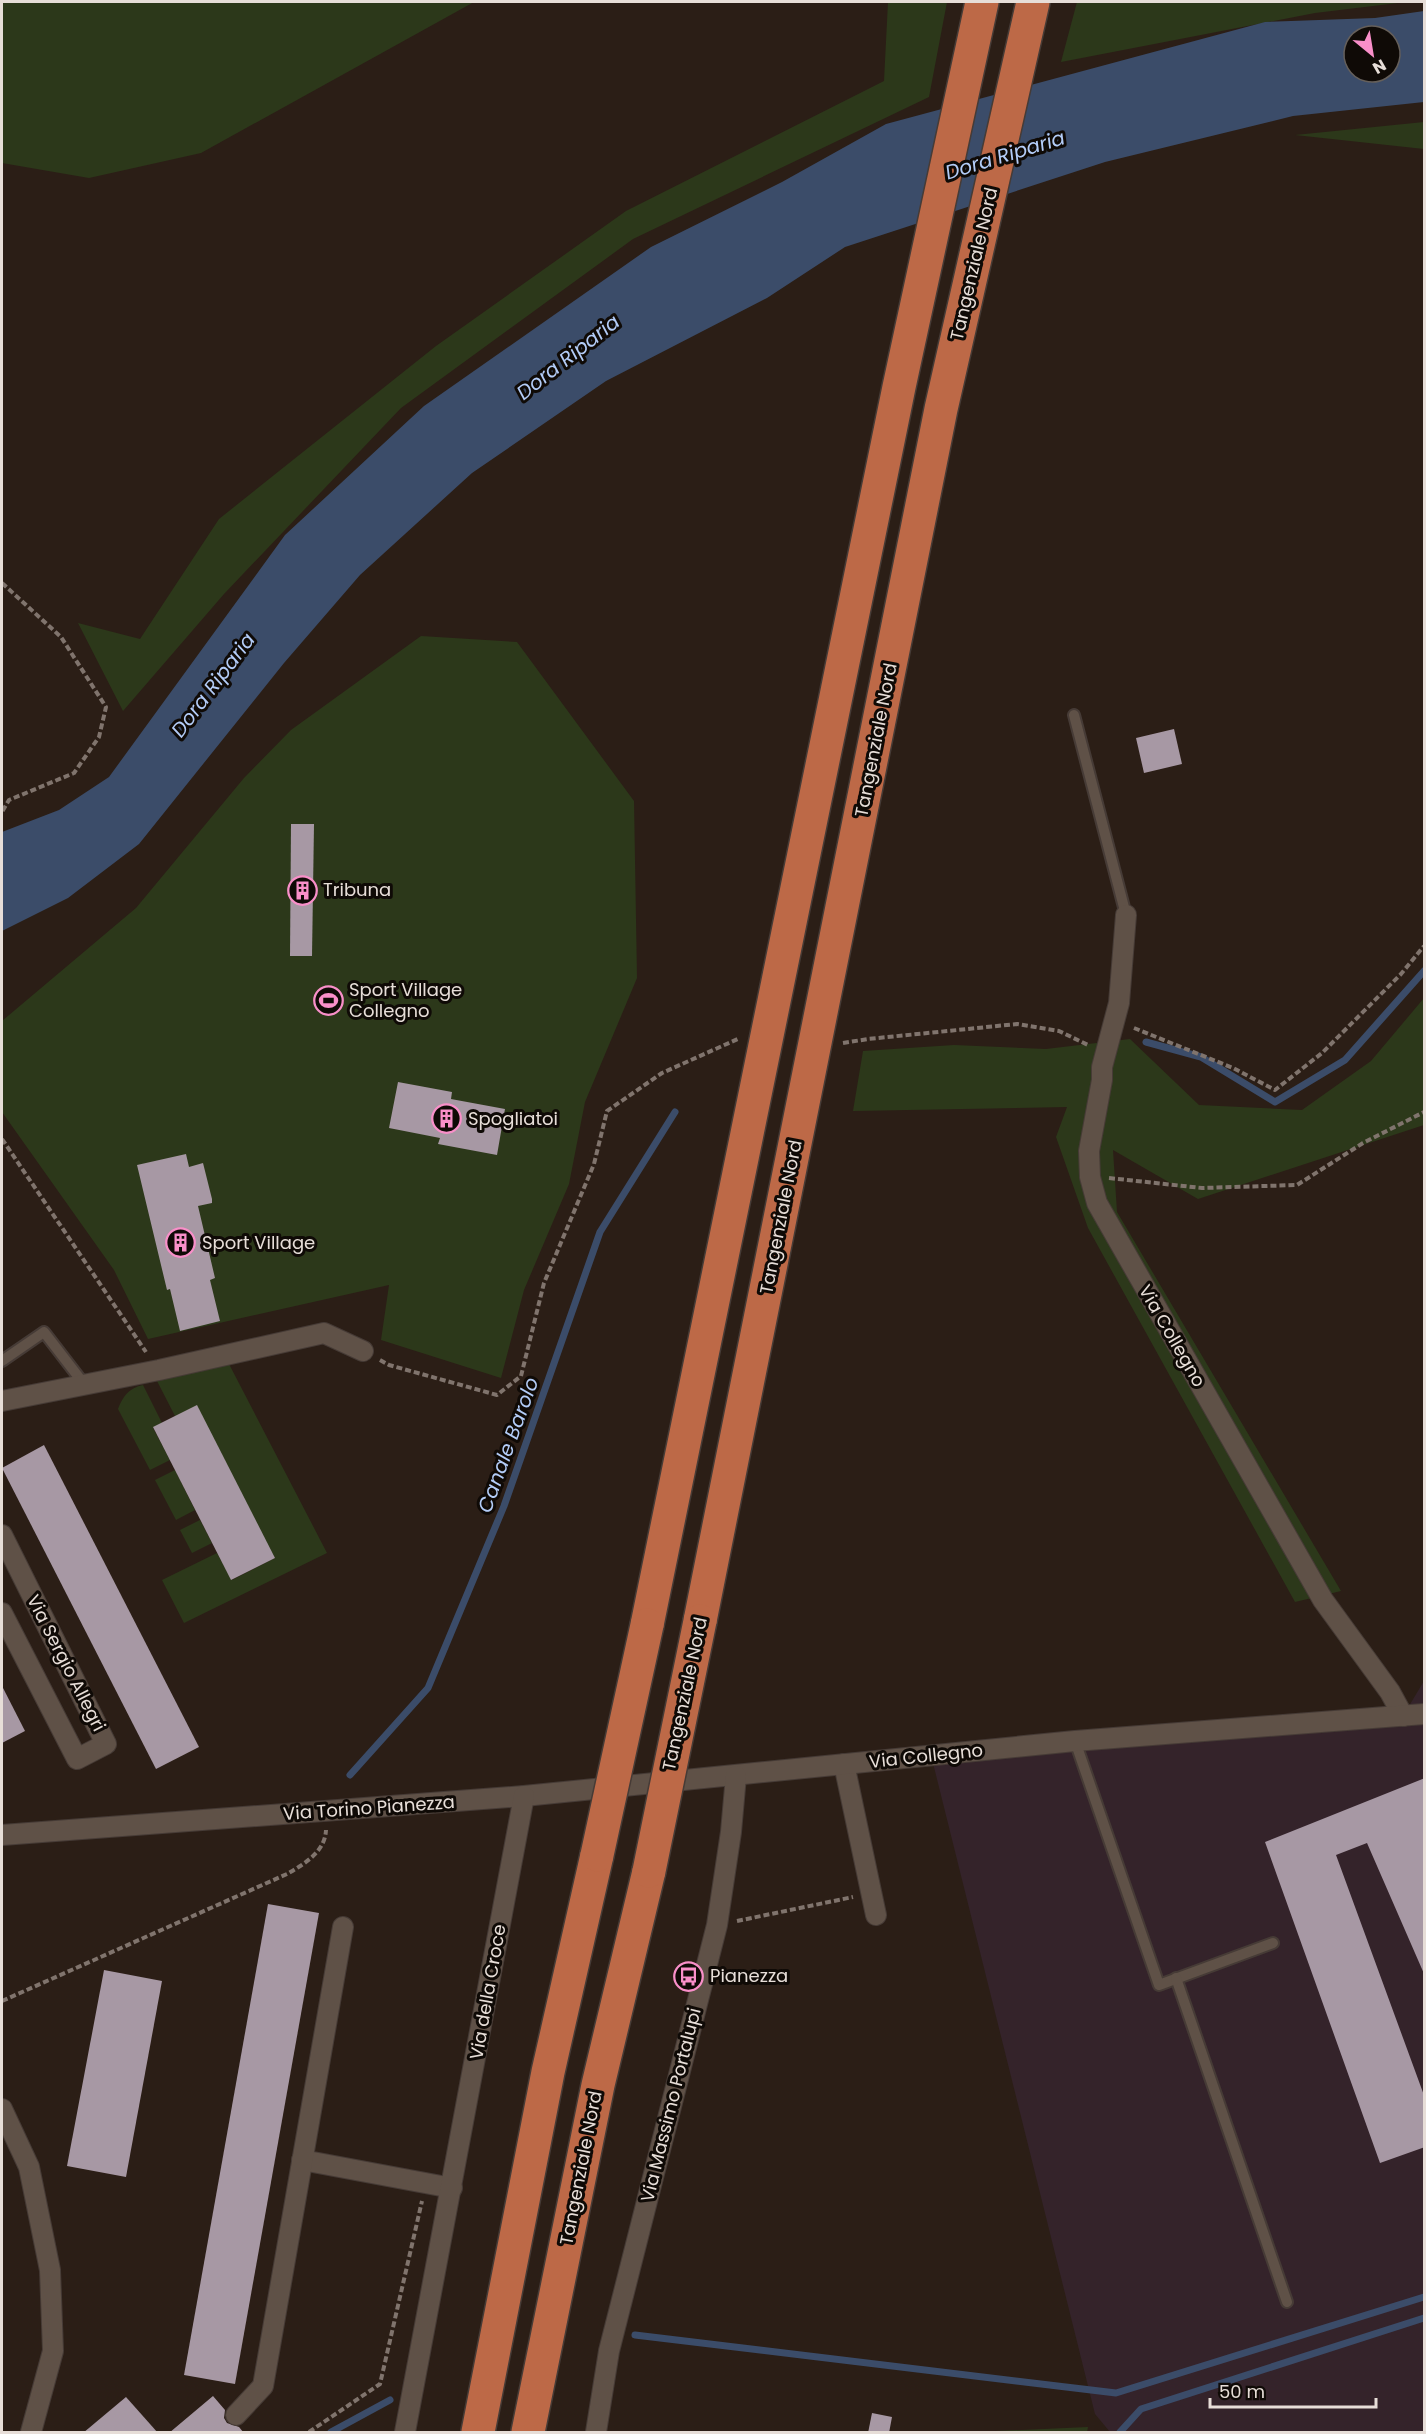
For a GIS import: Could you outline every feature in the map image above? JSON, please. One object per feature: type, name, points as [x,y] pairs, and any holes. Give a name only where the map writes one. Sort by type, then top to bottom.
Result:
[{"type":"highway","points":[[478,2433],[548,2072],[647,1625],[899,387],[982,2]]},
{"type":"highway","name":"Tangenziale Nord","points":[[528,2433],[598,2085],[649,1870],[700,1621],[941,409],[1033,2]]},
{"type":"street","name":"Via Collegno","points":[[1126,915],[1119,1003],[1105,1053],[1089,1151],[1090,1176],[1097,1203],[1323,1600],[1389,1692],[1403,1716]]},
{"type":"street","points":[[2,1401],[159,1370],[324,1333],[363,1351]]},
{"type":"street","name":"Via Sergio Allegri","points":[[2,1535],[106,1744],[77,1759],[2,1613]]},
{"type":"street","name":"Via Collegno","points":[[736,1776],[1075,1741],[1425,1714]]},
{"type":"street","points":[[844,1764],[876,1915]]},
{"type":"street","name":"Via Torino Pianezza","points":[[2,1835],[524,1796],[736,1776]]},
{"type":"street","name":"Via Massimo Portalupi","points":[[596,2433],[609,2351],[717,1925],[731,1832],[736,1776]]},
{"type":"street","name":"Via della Croce","points":[[405,2433],[524,1796]]},
{"type":"street","points":[[236,2415],[263,2386],[343,1927]]},
{"type":"street","points":[[2,2109],[29,2167],[50,2270],[53,2351],[49,2374],[32,2433]]},
{"type":"street","points":[[302,2160],[452,2188]]},
{"type":"lane","points":[[1074,715],[1126,915]]},
{"type":"lane","points":[[2,1361],[44,1332],[84,1384]]},
{"type":"lane","points":[[1075,1741],[1160,1985],[1274,1944]]},
{"type":"lane","points":[[1176,1978],[1287,2302]]},
{"type":"path","points":[[2,583],[61,637],[106,707],[99,737],[74,772],[9,800],[2,812]]},
{"type":"path","points":[[1113,1024],[1134,1028],[1233,1068],[1275,1090],[1322,1053],[1401,974],[1425,946]]},
{"type":"path","points":[[839,1044],[868,1038],[1017,1024],[1059,1031],[1105,1053]]},
{"type":"path","points":[[363,1351],[389,1365],[498,1395],[521,1376],[544,1283],[594,1164],[608,1112],[662,1073],[748,1034]]},
{"type":"path","points":[[1090,1176],[1202,1188],[1296,1185],[1364,1143],[1425,1112]]},
{"type":"path","points":[[2,1139],[159,1370]]},
{"type":"path","points":[[2,2001],[288,1874],[307,1862],[321,1846],[326,1837],[327,1826]]},
{"type":"path","points":[[717,1925],[871,1893]]},
{"type":"path","points":[[309,2433],[380,2384],[426,2183]]},
{"type":"shaded area","points":[[1424,1681],[1424,2432],[1110,2432],[1095,2414],[931,1755],[1403,1716]]},
{"type":"green space","points":[[2,2],[474,2],[201,153],[89,178],[2,163]]},
{"type":"green space","points":[[888,2],[947,2],[929,97],[633,239],[401,408],[224,594],[123,711],[78,623],[140,639],[219,519],[436,346],[626,211],[884,81]]},
{"type":"green space","points":[[1077,2],[1406,2],[1315,13],[1061,62]]},
{"type":"green space","points":[[1424,122],[1424,149],[1295,135]]},
{"type":"green space","name":"Sport Village Collegno","points":[[421,636],[517,642],[634,801],[637,978],[585,1102],[569,1184],[524,1290],[501,1378],[381,1340],[389,1285],[148,1339],[114,1270],[2,1112],[2,1021],[136,908],[244,778],[291,730]]},
{"type":"green space","points":[[1424,998],[1424,1125],[1198,1199],[1113,1150],[1117,1212],[1341,1591],[1295,1602],[1088,1228],[1056,1137],[1067,1107],[853,1111],[863,1051],[954,1045],[1046,1049],[1130,1039],[1199,1105],[1302,1110],[1371,1061]]},
{"type":"green space","points":[[229,1364],[327,1553],[184,1623],[162,1580],[217,1553],[232,1580],[275,1558],[175,1416],[157,1381]]},
{"type":"green space","points":[[143,1385],[162,1423],[153,1428],[170,1460],[150,1470],[118,1409],[127,1393]]},
{"type":"green space","points":[[175,1470],[195,1510],[176,1520],[155,1480]]},
{"type":"green space","points":[[200,1520],[212,1543],[192,1553],[180,1530]]},
{"type":"green space","points":[[1088,2427],[1087,2432],[973,2432]]},
{"type":"water","name":"Dora Riparia","points":[[1424,11],[1424,102],[1293,116],[1105,162],[845,247],[767,298],[606,381],[472,473],[360,575],[284,663],[139,844],[68,898],[2,931],[2,832],[59,810],[109,777],[285,535],[424,406],[651,247],[782,182],[886,124],[1265,22],[1375,18]]},
{"type":"building","points":[[1174,729],[1182,764],[1144,773],[1136,738]]},
{"type":"building","name":"Tribuna","points":[[291,824],[314,824],[312,956],[290,956]]},
{"type":"building","name":"Spogliatoi","points":[[398,1082],[452,1092],[451,1099],[505,1109],[497,1155],[438,1144],[440,1138],[389,1128]]},
{"type":"building","name":"Sport Village","points":[[186,1154],[189,1167],[203,1163],[212,1199],[212,1203],[198,1206],[215,1278],[210,1280],[220,1321],[180,1331],[170,1289],[167,1290],[137,1165]]},
{"type":"building","points":[[197,1405],[275,1558],[231,1580],[153,1427]]},
{"type":"building","points":[[44,1445],[199,1747],[156,1769],[2,1468]]},
{"type":"building","points":[[2,1686],[25,1731],[2,1743]]},
{"type":"building","points":[[1425,1778],[1425,1976],[1367,1843],[1336,1855],[1425,2098],[1425,2147],[1380,2163],[1265,1842]]},
{"type":"building","points":[[268,1904],[319,1913],[235,2384],[184,2375]]},
{"type":"building","points":[[104,1970],[162,1981],[126,2177],[67,2166]]},
{"type":"building","points":[[213,2396],[225,2410],[224,2418],[227,2423],[239,2427],[244,2433],[169,2433]]},
{"type":"building","points":[[126,2397],[158,2433],[83,2433]]},
{"type":"building","points":[[872,2413],[892,2417],[889,2433],[868,2433]]},
{"type":"waterway","name":"Canale Barolo","points":[[1146,1042],[1201,1057],[1275,1102],[1345,1060],[1424,971]]},
{"type":"waterway","name":"Canale Barolo","points":[[350,1775],[428,1688],[504,1506],[600,1232],[675,1112]]},
{"type":"waterway","points":[[635,2335],[1116,2393],[1424,2297]]},
{"type":"waterway","points":[[1120,2432],[1141,2409],[1424,2318]]},
{"type":"waterway","points":[[331,2432],[390,2400]]},
{"type":"place","name":"Tribuna","points":[[302,890]]},
{"type":"place","name":"Sport Village Collegno","points":[[328,1000]]},
{"type":"place","name":"Spogliatoi","points":[[447,1119]]},
{"type":"place","name":"Sport Village","points":[[181,1243]]},
{"type":"place","name":"Pianezza","points":[[689,1976]]}]
